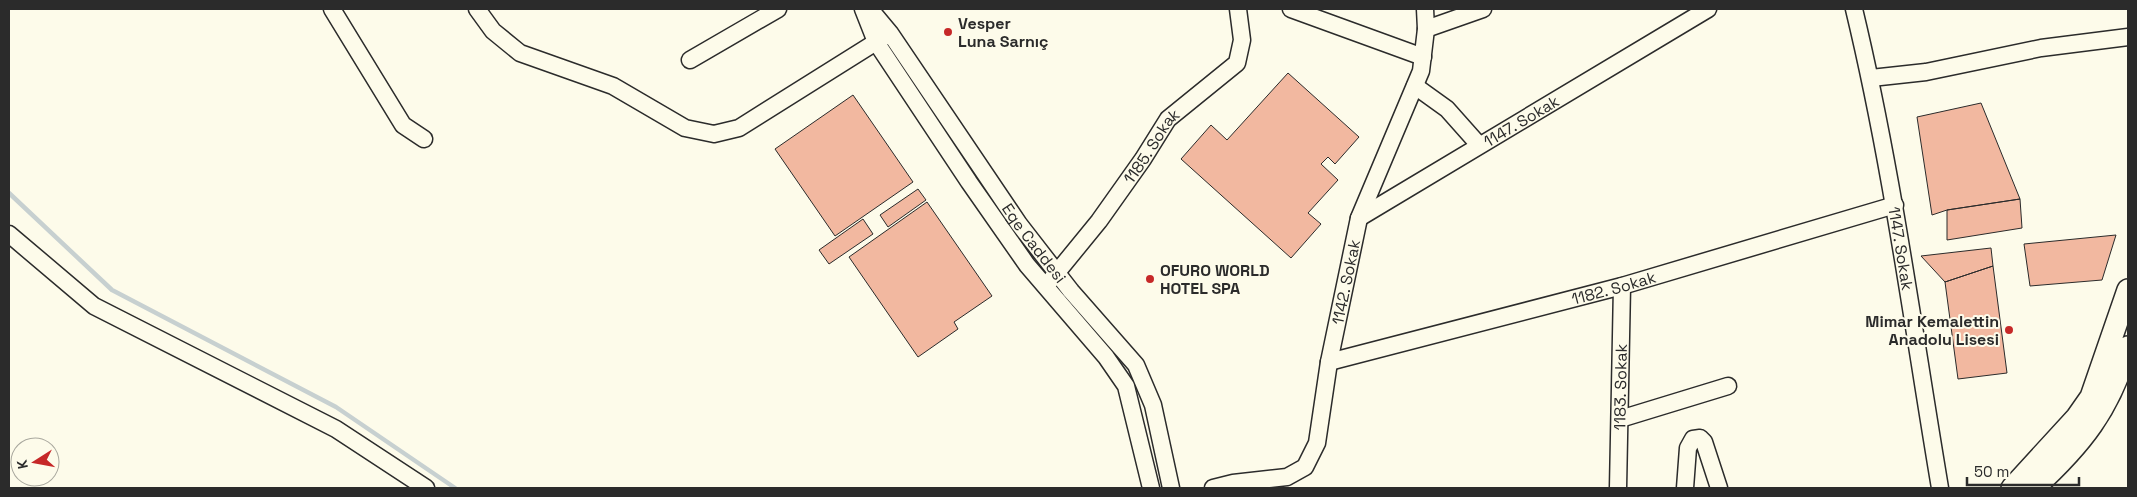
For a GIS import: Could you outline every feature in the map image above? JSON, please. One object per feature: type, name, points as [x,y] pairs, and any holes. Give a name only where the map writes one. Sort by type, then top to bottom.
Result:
[{"type":"main road","points":[[2012,488],[2078,417],[2091,396],[2128,290]]},
{"type":"main road","points":[[2034,488],[2064,461],[2099,417],[2114,387],[2128,346]]},
{"type":"street","points":[[332,9],[403,125],[424,139]]},
{"type":"street","points":[[477,9],[493,31],[520,53],[613,86],[685,128],[714,134],[739,128],[890,33]]},
{"type":"street","points":[[690,60],[778,9]]},
{"type":"street","points":[[864,9],[876,42],[969,182],[1027,265],[1106,357],[1126,386],[1151,488]]},
{"type":"street","name":"Ege Caddesi","points":[[870,9],[890,33],[1019,224],[1057,273],[1136,365],[1153,405],[1171,488]]},
{"type":"street","name":"1185. Sokak","points":[[1046,287],[1099,221],[1144,159],[1168,119],[1238,63],[1242,40],[1238,9]]},
{"type":"street","points":[[1291,9],[1423,57]]},
{"type":"street","name":"1142. Sokak","points":[[1213,488],[1233,483],[1287,477],[1305,467],[1317,444],[1329,362],[1359,218],[1421,71],[1426,29],[1425,9]]},
{"type":"street","points":[[1426,29],[1483,9]]},
{"type":"street","name":"1147. Sokak","points":[[1359,218],[1708,9]]},
{"type":"street","name":"1147. Sokak","points":[[1854,9],[1871,78],[1895,205],[1940,488]]},
{"type":"street","points":[[1871,78],[1926,72],[2041,48],[2128,37]]},
{"type":"street","points":[[1415,86],[1447,109],[1479,145]]},
{"type":"street","name":"1182. Sokak","points":[[1329,362],[1622,286],[1895,205]]},
{"type":"street","points":[[9,234],[94,306],[336,429],[426,488]]},
{"type":"street","name":"1183. Sokak","points":[[1618,488],[1622,286]]},
{"type":"street","points":[[1620,418],[1728,386]]},
{"type":"street","points":[[1686,488],[1688,448],[1692,438],[1700,438],[1704,442],[1720,488]]},
{"type":"building","points":[[1288,73],[1359,137],[1335,164],[1328,157],[1321,164],[1338,180],[1308,213],[1321,224],[1291,258],[1181,159],[1211,125],[1227,140]]},
{"type":"building","points":[[853,95],[913,182],[835,236],[775,149]]},
{"type":"building","points":[[1981,103],[2020,199],[1947,210],[1932,215],[1917,117]]},
{"type":"building","points":[[918,189],[926,200],[888,227],[880,215]]},
{"type":"building","points":[[2020,199],[2022,228],[1947,240],[1947,210]]},
{"type":"building","points":[[927,202],[992,296],[954,322],[958,329],[918,357],[849,257]]},
{"type":"building","points":[[863,219],[873,234],[829,264],[819,250]]},
{"type":"building","points":[[2116,235],[2102,280],[2030,286],[2024,244]]},
{"type":"building","points":[[1991,248],[1993,266],[1945,282],[1921,256]]},
{"type":"building","name":"Mimar Kemalettin Anadolu Lisesi","points":[[1993,266],[2007,373],[1958,379],[1945,282]]},
{"type":"waterway","points":[[9,193],[112,290],[336,407],[455,488]]},
{"type":"place","name":"Vesper Luna Sarnıç","points":[[948,32]]},
{"type":"place","name":"OFURO WORLD HOTEL SPA","points":[[1150,279]]},
{"type":"place","name":"Mimar Kemalettin Anadolu Lisesi","points":[[2009,330]]}]
